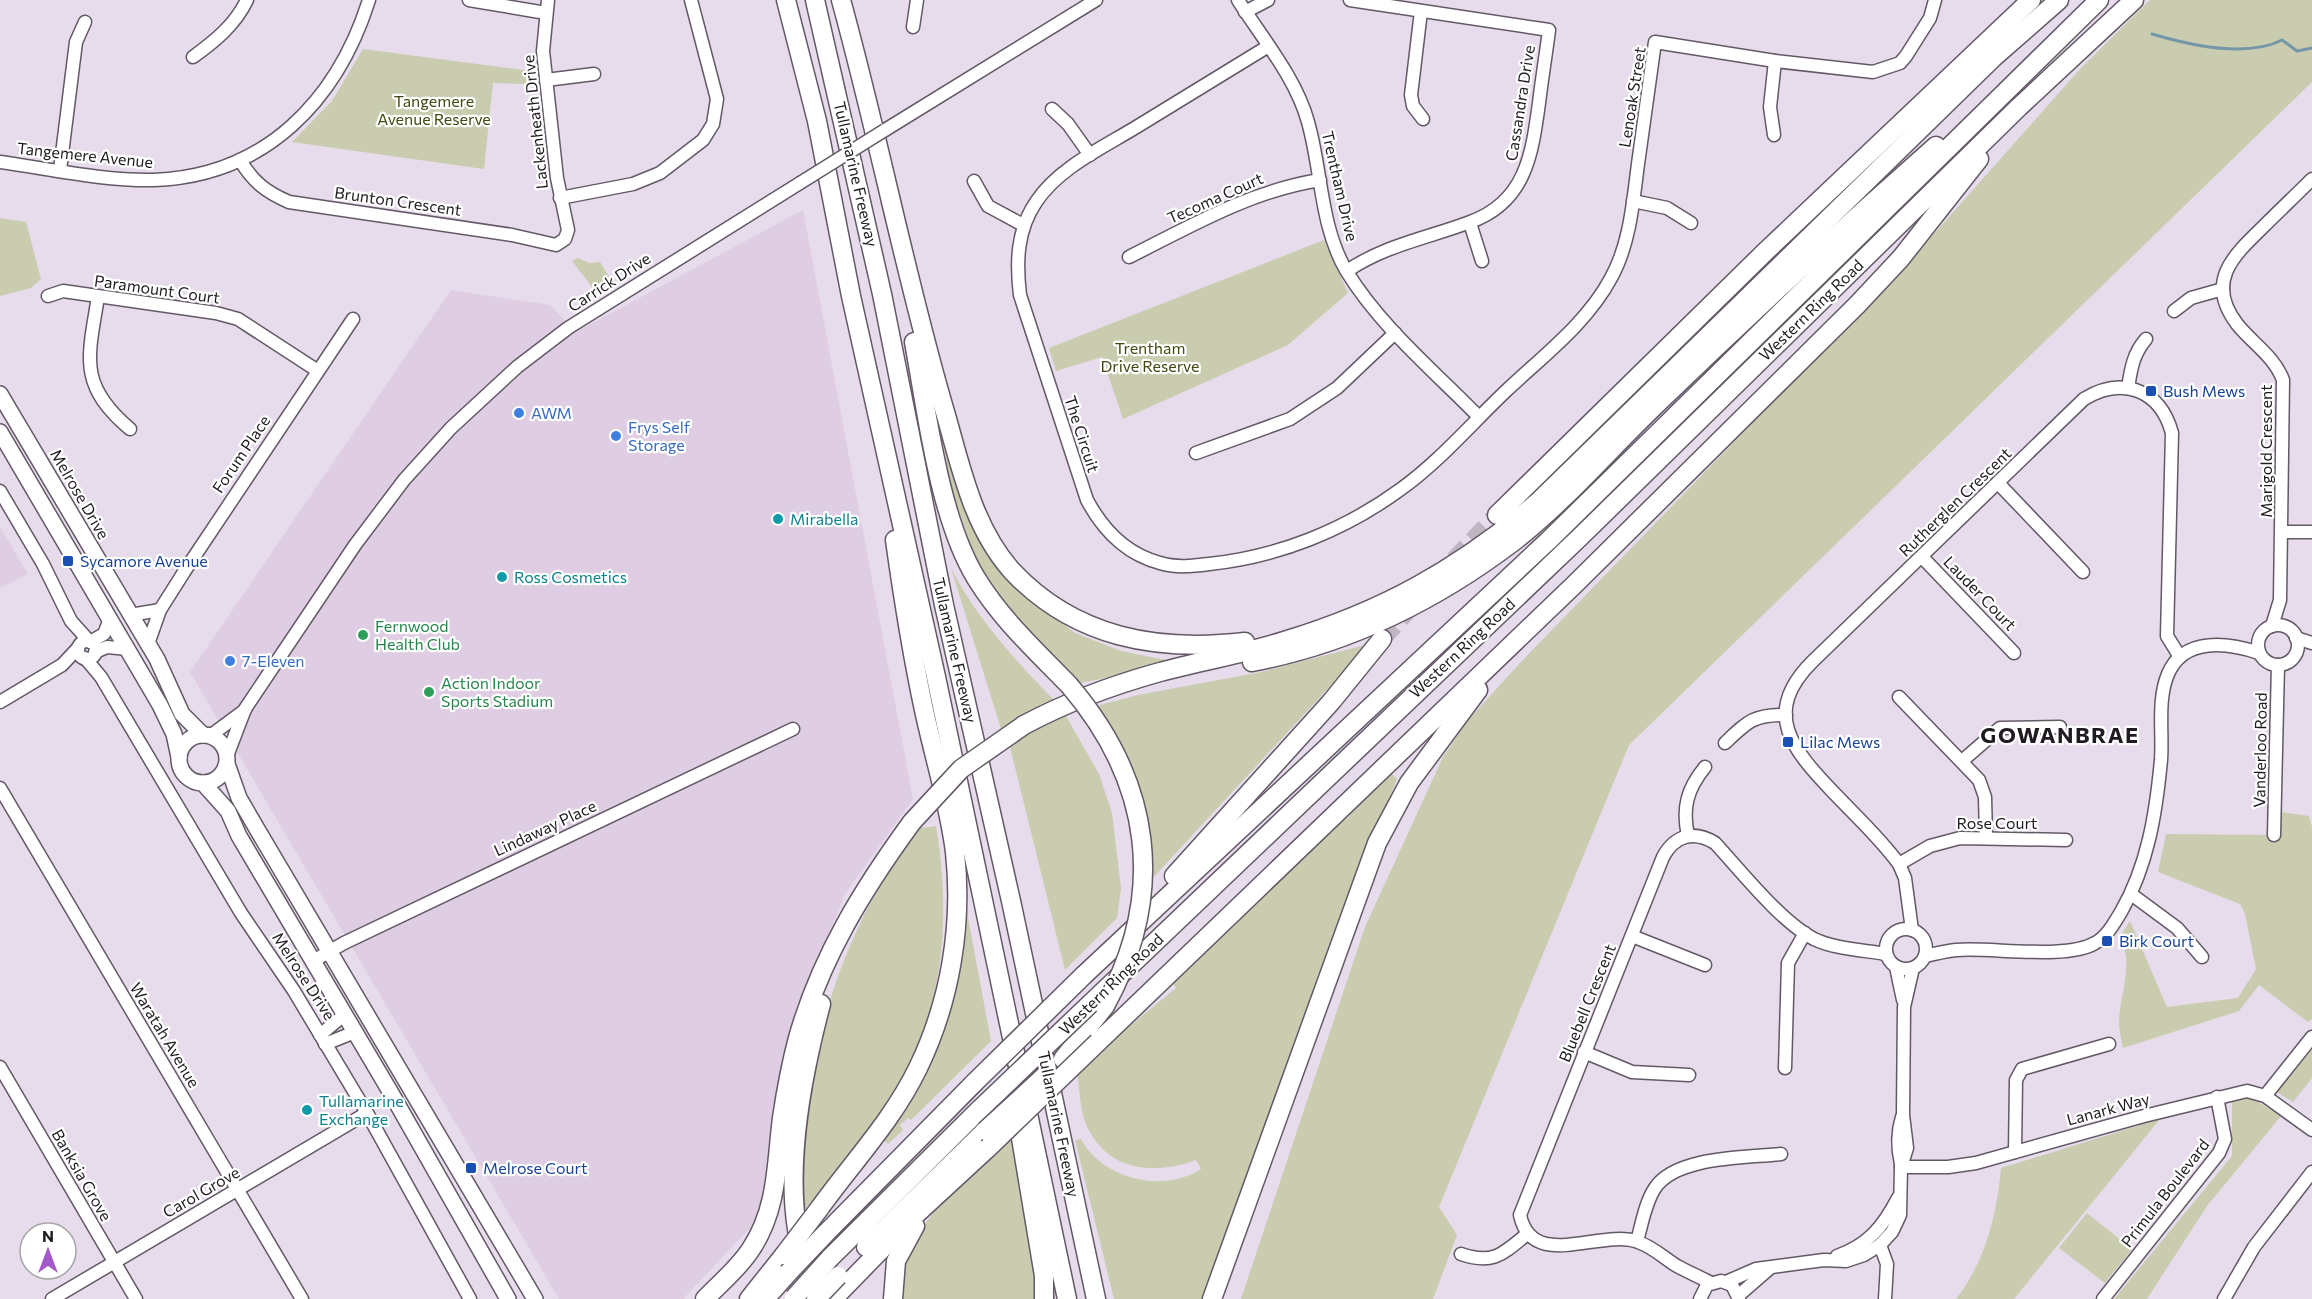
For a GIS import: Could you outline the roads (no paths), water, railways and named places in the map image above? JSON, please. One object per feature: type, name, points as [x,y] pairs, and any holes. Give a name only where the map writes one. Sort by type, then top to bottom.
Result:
[{"type":"highway","name":"Tullamarine Freeway","points":[[786,0],[817,121],[851,296],[936,676],[964,820],[1067,1299]]},
{"type":"highway","name":"Tullamarine Freeway","points":[[815,0],[882,294],[945,606],[1096,1299]]},
{"type":"highway","points":[[841,0],[930,361],[971,501],[989,538],[1012,570],[1039,597],[1070,617],[1134,640],[1180,646],[1218,645],[1321,628]]},
{"type":"highway","points":[[1497,515],[1765,252],[2031,0]]},
{"type":"highway","points":[[1994,57],[2046,0]]},
{"type":"highway","points":[[705,1299],[747,1254],[769,1214],[775,1194],[782,1119],[791,1070],[810,1000],[825,960],[855,904],[912,822],[961,769],[1024,725],[1058,708],[1158,673],[1285,641],[1365,613],[1429,581],[1501,534],[1538,502],[1994,57],[2059,0]]},
{"type":"highway","name":"Western Ring Road","points":[[765,1299],[825,1234],[1084,975],[1548,541],[2099,0]]},
{"type":"highway","name":"Western Ring Road","points":[[794,1298],[830,1258],[980,1109],[1587,530],[2019,107],[2134,0]]},
{"type":"highway","points":[[1111,688],[1260,660],[1330,642],[1400,613],[1475,568],[1513,542],[1551,509],[1662,398],[1849,223],[1976,110],[2020,76]]},
{"type":"highway","points":[[893,1299],[893,1273],[906,1238],[987,1140],[1098,1042],[1535,622],[1901,258],[2019,107]]},
{"type":"highway","points":[[816,1299],[838,1288],[911,1220],[1063,1059],[1105,1006],[1125,964],[1139,919],[1144,878],[1138,817],[1129,784],[1106,735],[1069,685],[1000,612],[976,577],[956,537],[949,513],[883,176]]},
{"type":"highway","points":[[749,1299],[887,1119],[917,1070],[945,995],[953,955],[956,914],[954,851],[906,616],[891,514],[851,296]]},
{"type":"highway","points":[[1212,1299],[1377,843],[1409,783],[1491,672],[1535,622]]},
{"type":"highway","points":[[1084,975],[1241,803],[1382,639]]},
{"type":"highway","points":[[964,820],[994,1008],[1042,1261],[1044,1299]]},
{"type":"highway","points":[[821,1299],[806,1264],[796,1206],[795,1167],[800,1096],[807,1056],[833,968],[887,858]]},
{"type":"main road","name":"Melrose Drive","points":[[0,394],[164,672],[182,714],[206,736]]},
{"type":"main road","points":[[0,432],[167,718],[183,772],[195,782],[203,783],[218,778],[227,760],[221,743],[206,736],[190,739],[184,744],[179,757]]},
{"type":"main road","points":[[54,523],[70,512]]},
{"type":"main road","name":"Melrose Drive","points":[[227,760],[239,798],[535,1299]]},
{"type":"main road","name":"Melrose Drive","points":[[203,783],[228,811],[239,836],[355,1032],[508,1299]]},
{"type":"main road","points":[[439,1178],[457,1167]]},
{"type":"street","points":[[194,57],[223,34],[237,18],[247,0]]},
{"type":"street","name":"Tangemere Avenue","points":[[0,162],[156,180],[190,176],[240,160],[293,127],[318,101],[344,63],[369,0]]},
{"type":"street","points":[[469,0],[547,6]]},
{"type":"street","points":[[560,198],[647,180],[695,148],[710,131],[717,111],[717,99],[692,0]]},
{"type":"street","points":[[913,27],[917,0]]},
{"type":"street","points":[[1071,0],[1078,12]]},
{"type":"street","name":"Carrick Drive","points":[[227,760],[246,709],[375,517],[427,453],[474,406],[524,362],[568,328],[1096,0]]},
{"type":"street","name":"Trentham Drive","points":[[1238,0],[1291,83],[1308,121],[1331,234],[1347,271],[1370,304],[1395,333],[1479,417]]},
{"type":"street","points":[[1245,12],[1268,0]]},
{"type":"street","name":"Cassandra Drive","points":[[1347,271],[1377,254],[1412,239],[1470,223],[1503,203],[1518,185],[1528,166],[1549,30],[1350,0]]},
{"type":"street","name":"Lenoak Street","points":[[1479,417],[1590,312],[1622,255],[1633,201],[1655,42],[1862,72],[1886,69],[1906,56],[1930,18],[1935,0]]},
{"type":"street","name":"Lackenheath Drive","points":[[547,6],[543,51],[560,198],[567,230],[565,239]]},
{"type":"street","points":[[1421,11],[1411,95],[1413,106],[1423,119]]},
{"type":"street","points":[[60,170],[76,42],[85,22]]},
{"type":"street","name":"The Circuit","points":[[1267,47],[1090,155],[1050,185],[1036,202],[1023,225],[1017,268],[1020,295],[1087,500],[1110,533],[1122,545],[1140,556],[1161,564],[1182,567],[1229,562],[1283,549],[1315,537],[1378,506],[1404,487],[1479,417]]},
{"type":"street","points":[[1774,135],[1770,107],[1775,61]]},
{"type":"street","points":[[546,80],[594,74]]},
{"type":"street","points":[[1052,109],[1068,124],[1090,155]]},
{"type":"street","name":"Brunton Crescent","points":[[240,160],[252,180],[268,193],[289,202],[503,233],[551,246],[565,239]]},
{"type":"street","points":[[2174,311],[2191,298],[2223,289],[2226,271],[2237,252],[2312,178]]},
{"type":"street","name":"Tecoma Court","points":[[1129,257],[1235,203],[1272,189],[1320,180]]},
{"type":"street","points":[[974,182],[988,207],[1023,225]]},
{"type":"street","points":[[1633,201],[1667,208],[1691,223]]},
{"type":"street","points":[[1470,223],[1482,261]]},
{"type":"street","name":"Marigold Crescent","points":[[2223,289],[2230,314],[2274,363],[2283,380],[2280,600],[2272,626]]},
{"type":"street","name":"Paramount Court","points":[[48,296],[63,291],[216,313],[238,319],[318,371]]},
{"type":"street","points":[[98,297],[88,353],[91,376],[99,396],[130,429]]},
{"type":"street","name":"Forum Place","points":[[148,644],[160,610],[353,319]]},
{"type":"street","points":[[1196,453],[1290,418],[1337,388],[1395,333]]},
{"type":"street","points":[[2146,339],[2138,349],[2133,362],[2128,388],[2155,402],[2163,410],[2172,433],[2167,636],[2180,657]]},
{"type":"street","name":"Rutherglen Crescent","points":[[1906,930],[1908,903],[1905,878],[1899,864],[1887,848],[1804,761],[1791,741],[1786,715],[1788,699],[1801,672],[2084,399],[2110,387],[2128,388]]},
{"type":"street","points":[[1998,483],[2083,572]]},
{"type":"street","name":"Melrose Drive","points":[[0,491],[44,564],[101,677],[241,913],[323,1039],[367,1113],[470,1299]]},
{"type":"street","points":[[2282,532],[2312,532]]},
{"type":"street","name":"Lauder Court","points":[[1922,557],[2014,653]]},
{"type":"street","name":"Marigold Crescent","points":[[2280,600],[2287,628]]},
{"type":"street","points":[[130,615],[160,610]]},
{"type":"street","points":[[0,702],[87,650],[104,634],[110,619]]},
{"type":"street","points":[[2235,645],[2260,636],[2272,626],[2287,628],[2296,638],[2312,645]]},
{"type":"street","points":[[2259,653],[2260,636]]},
{"type":"street","points":[[2296,638],[2297,651]]},
{"type":"street","points":[[1904,1007],[1913,968],[1925,956],[1956,950],[2082,948],[2103,938],[2131,894],[2142,870],[2151,832],[2161,760],[2164,686],[2169,672],[2180,657],[2205,645],[2235,645],[2259,653],[2267,662],[2278,665],[2290,661],[2297,651],[2312,645]]},
{"type":"street","points":[[87,650],[107,647],[128,649]]},
{"type":"street","name":"Vanderloo Road","points":[[2274,835],[2278,665]]},
{"type":"street","points":[[1899,697],[1962,761],[1983,788],[1986,838]]},
{"type":"street","name":"Carrick Drive","points":[[206,736],[246,709]]},
{"type":"street","points":[[1725,743],[1753,718],[1786,715]]},
{"type":"street","points":[[1962,761],[1990,733],[2000,728],[2060,727]]},
{"type":"street","name":"Lindaway Place","points":[[313,961],[793,729]]},
{"type":"street","points":[[1705,767],[1691,787],[1685,804],[1684,817],[1688,836],[1698,835],[1714,843],[1805,933],[1830,945],[1886,954],[1896,966],[1904,1007],[1903,1115],[1906,1148],[1901,1167],[1900,1215],[1892,1232],[1880,1245],[1864,1255],[1846,1261],[1824,1260]]},
{"type":"street","name":"Waratah Avenue","points":[[0,788],[302,1299]]},
{"type":"street","name":"Bluebell Crescent","points":[[1527,1234],[1520,1215],[1522,1205],[1668,848],[1675,841],[1688,836]]},
{"type":"street","name":"Rose Court","points":[[1899,864],[1930,846],[1946,840],[1986,838],[2066,840]]},
{"type":"street","points":[[2131,894],[2177,928],[2202,957]]},
{"type":"street","points":[[1850,947],[1887,941],[1906,930],[1924,941],[1956,950]]},
{"type":"street","points":[[1785,1068],[1788,963],[1805,933]]},
{"type":"street","points":[[1632,936],[1705,965]]},
{"type":"street","points":[[1886,954],[1887,941]]},
{"type":"street","points":[[1924,941],[1925,956]]},
{"type":"street","points":[[1896,966],[1913,968]]},
{"type":"street","points":[[323,1039],[345,1015]]},
{"type":"street","points":[[323,1039],[355,1032]]},
{"type":"street","points":[[2312,1037],[2265,1096],[2312,1130]]},
{"type":"street","points":[[2015,1152],[2016,1080],[2022,1069],[2109,1044]]},
{"type":"street","points":[[1584,1052],[1632,1072],[1689,1075]]},
{"type":"street","name":"Banksia Grove","points":[[0,1067],[136,1299]]},
{"type":"street","name":"Lanark Way","points":[[1901,1167],[1965,1165],[2217,1097],[2247,1091],[2265,1096]]},
{"type":"street","name":"Primula Boulevard","points":[[2103,1299],[2219,1153],[2225,1139],[2217,1097]]},
{"type":"street","name":"Carol Grove","points":[[52,1299],[367,1113]]},
{"type":"street","points":[[1637,1241],[1650,1198],[1662,1178],[1671,1172],[1694,1165],[1781,1154]]},
{"type":"street","points":[[2224,1299],[2254,1247],[2312,1172]]},
{"type":"street","points":[[1461,1254],[1475,1259],[1496,1257],[1527,1234],[1538,1243],[1548,1246],[1620,1238],[1637,1241],[1676,1266],[1711,1283],[1726,1282],[1756,1269],[1824,1260],[1850,1251],[1874,1236],[1882,1227],[1900,1194]]},
{"type":"street","points":[[1880,1245],[1887,1264],[1885,1299]]},
{"type":"street","points":[[1676,1266],[1701,1296],[1711,1283]]},
{"type":"street","points":[[1726,1282],[1739,1297],[1771,1268]]},
{"type":"waterway","points":[[2152,34],[2218,48],[2252,48],[2282,40],[2297,51],[2312,48]]},
{"type":"tunnel","points":[[1454,560],[1497,515]]},
{"type":"tunnel","points":[[1382,639],[1413,605]]},
{"type":"place","name":"Bush Mews","points":[[2151,391]]},
{"type":"place","name":"AWM","points":[[519,413]]},
{"type":"place","name":"Frys Self Storage","points":[[616,436]]},
{"type":"place","name":"Mirabella","points":[[778,519]]},
{"type":"place","name":"Sycamore Avenue","points":[[68,561]]},
{"type":"place","name":"Ross Cosmetics","points":[[502,577]]},
{"type":"place","name":"Fernwood Health Club","points":[[363,635]]},
{"type":"place","name":"7-Eleven","points":[[230,661]]},
{"type":"place","name":"Action Indoor Sports Stadium","points":[[429,692]]},
{"type":"place","name":"Lilac Mews","points":[[1788,742]]},
{"type":"place","name":"Birk Court","points":[[2107,941]]},
{"type":"place","name":"Tullamarine Exchange","points":[[307,1110]]},
{"type":"place","name":"Melrose Court","points":[[471,1168]]},
{"type":"district","name":"GOWANBRAE","points":[[2060,735]]},
{"type":"park label","name":"Tangemere Avenue Reserve","points":[[434,110]]},
{"type":"park label","name":"Trentham Drive Reserve","points":[[1150,357]]}]
